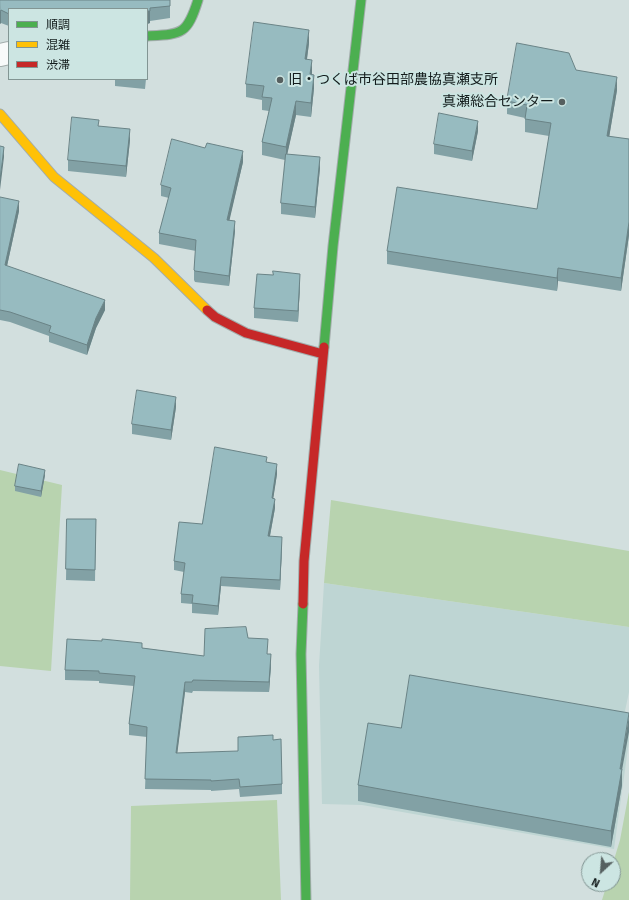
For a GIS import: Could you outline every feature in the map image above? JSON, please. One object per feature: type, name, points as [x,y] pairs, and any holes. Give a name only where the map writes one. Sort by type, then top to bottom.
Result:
[{"type":"street","points":[[148,36],[171,34],[181,31],[187,26],[196,8],[198,0]]},
{"type":"street","points":[[306,900],[301,654],[304,561],[333,246],[361,0]]},
{"type":"street","points":[[0,114],[54,177],[154,258],[215,317],[246,333],[323,354]]},
{"type":"shaded area","points":[[324,583],[629,627],[629,692],[625,711],[629,714],[629,741],[614,849],[362,805],[322,804],[319,666]]},
{"type":"green space","points":[[0,470],[62,485],[51,671],[0,666]]},
{"type":"green space","points":[[331,500],[629,551],[629,627],[324,583]]},
{"type":"green space","points":[[629,792],[629,900],[602,900],[604,892],[621,892],[621,852],[616,852]]},
{"type":"green space","points":[[277,800],[281,900],[130,900],[131,806]]},
{"type":"building","points":[[0,0],[170,0],[170,6],[150,8],[150,11],[148,11],[148,8],[8,8],[8,14],[1,10],[0,12]]},
{"type":"building","name":"旧・つくば市谷田部農協真瀬支所","points":[[254,22],[309,30],[305,59],[312,60],[310,74],[314,75],[311,103],[296,101],[286,147],[262,142],[272,98],[262,97],[264,86],[246,84]]},
{"type":"building","points":[[517,43],[569,53],[576,70],[617,77],[607,136],[629,139],[629,222],[621,278],[558,268],[557,278],[387,251],[397,187],[537,209],[551,123],[525,119],[527,105],[507,101]]},
{"type":"building","points":[[439,113],[478,121],[472,151],[434,144]]},
{"type":"building","points":[[72,117],[99,120],[98,126],[130,129],[126,166],[68,160]]},
{"type":"building","points":[[172,139],[205,148],[207,143],[243,151],[227,220],[235,221],[229,276],[195,271],[196,240],[159,233],[171,188],[161,185]]},
{"type":"building","points":[[0,146],[4,147],[0,180]]},
{"type":"building","points":[[286,154],[320,157],[315,207],[281,203]]},
{"type":"building","points":[[0,197],[19,201],[5,265],[105,300],[96,318],[87,345],[49,332],[51,326],[0,310]]},
{"type":"building","points":[[273,271],[300,274],[298,311],[254,308],[257,274],[273,275]]},
{"type":"building","points":[[137,390],[176,397],[171,430],[132,424]]},
{"type":"building","points":[[215,447],[267,457],[266,462],[277,464],[272,498],[275,499],[268,536],[282,537],[280,580],[221,577],[218,606],[192,603],[193,595],[181,594],[185,563],[174,561],[179,522],[202,524]]},
{"type":"building","points":[[19,464],[45,470],[41,491],[15,486]]},
{"type":"building","points":[[67,519],[96,519],[95,570],[66,569]]},
{"type":"building","points":[[246,627],[248,638],[268,639],[267,654],[271,654],[269,682],[193,680],[192,682],[185,682],[176,753],[238,751],[238,737],[273,735],[273,740],[281,739],[282,784],[240,787],[239,779],[211,781],[145,779],[147,727],[129,724],[135,676],[99,673],[99,671],[65,670],[67,639],[102,641],[102,639],[142,643],[142,648],[204,656],[205,629]]},
{"type":"building","points":[[410,675],[629,713],[620,769],[622,769],[611,831],[358,785],[368,723],[401,728]]},
{"type":"traffic: fast","points":[[148,36],[176,33],[182,30],[190,20],[198,0]]},
{"type":"traffic: fast","points":[[324,347],[333,246],[361,0]]},
{"type":"traffic: fast","points":[[303,604],[301,654],[306,900]]},
{"type":"traffic: slow","points":[[0,114],[54,177],[154,258],[207,310]]},
{"type":"traffic: jam","points":[[207,310],[215,317],[246,333],[323,354]]},
{"type":"traffic: jam","points":[[303,604],[304,561],[324,347]]},
{"type":"place","name":"旧・つくば市谷田部農協真瀬支所","points":[[280,80]]},
{"type":"place","name":"真瀬総合センター","points":[[562,102]]}]
